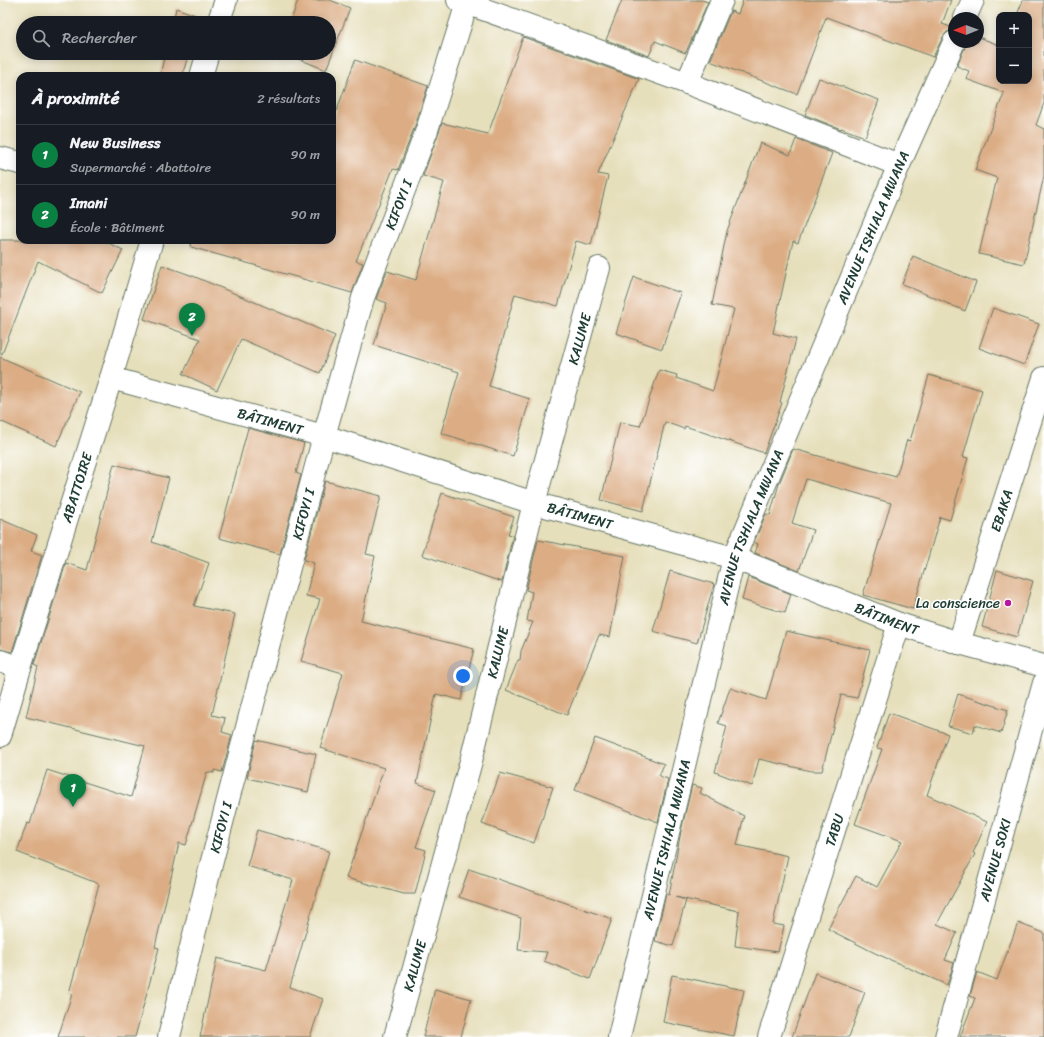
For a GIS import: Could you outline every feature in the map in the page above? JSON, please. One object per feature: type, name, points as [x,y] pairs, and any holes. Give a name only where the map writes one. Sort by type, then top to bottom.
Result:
[{"type":"street","points":[[220,16],[226,0]]},
{"type":"street","points":[[687,84],[722,0]]},
{"type":"street","points":[[968,12],[973,0]]},
{"type":"street","points":[[464,1],[899,164]]},
{"type":"street","name":"KIFOYI I","points":[[169,1037],[212,861],[324,436],[363,298],[427,130],[464,1]]},
{"type":"street","name":"AVENUE TSHIALA MWANA","points":[[619,1037],[734,558],[899,164],[951,48]]},
{"type":"street","points":[[203,72],[206,60]]},
{"type":"street","points":[[0,158],[16,162]]},
{"type":"street","name":"ABATTOIRE","points":[[0,736],[10,665],[111,378],[151,244]]},
{"type":"street","name":"KALUME","points":[[395,1037],[471,761],[534,503],[599,268]]},
{"type":"street","name":"BÂTIMENT","points":[[111,378],[324,436],[534,503],[734,558],[899,624],[959,643],[1044,666]]},
{"type":"street","name":"EBAKA","points":[[959,643],[1044,378]]},
{"type":"street","name":"TABU","points":[[769,1037],[899,624]]},
{"type":"street","name":"AVENUE SOKI","points":[[946,1037],[1044,682]]},
{"type":"building","points":[[298,0],[330,0],[350,8],[336,44],[336,16],[292,16]]},
{"type":"building","points":[[622,0],[702,0],[708,2],[685,53],[655,41],[649,56],[606,40]]},
{"type":"building","points":[[743,0],[951,0],[942,24],[948,26],[948,32],[943,37],[933,57],[826,17],[797,94],[710,61],[731,11],[738,14]]},
{"type":"building","points":[[1023,0],[1044,0],[1044,103],[1036,125],[1044,129],[1044,176],[1024,264],[979,254],[997,178],[975,170],[1004,93],[966,79],[969,71],[957,66],[965,48],[984,48],[984,39],[996,44],[996,84],[1032,84],[1032,12],[1018,12]]},
{"type":"building","points":[[176,8],[198,16],[174,16]]},
{"type":"building","points":[[523,37],[639,79],[598,174],[608,176],[591,245],[576,241],[558,306],[515,294],[489,386],[530,399],[513,456],[441,433],[459,372],[374,345],[387,303],[376,299],[387,271],[416,280],[444,182],[423,176],[442,123],[488,134]]},
{"type":"building","points":[[163,60],[187,60],[183,72],[161,72]]},
{"type":"building","points":[[301,60],[330,60],[326,70]]},
{"type":"building","points":[[355,60],[428,86],[415,126],[398,170],[393,169],[356,261],[363,263],[352,293],[191,247],[191,244],[336,244],[336,113]]},
{"type":"building","points":[[819,78],[879,100],[865,137],[805,115]]},
{"type":"building","points":[[796,139],[832,153],[798,243],[793,241],[773,333],[796,339],[780,402],[782,403],[764,453],[685,426],[684,429],[665,422],[643,511],[601,500],[620,422],[640,426],[659,370],[677,375],[676,378],[713,391],[734,309],[712,305],[727,231],[760,143],[790,155]]},
{"type":"building","points":[[0,240],[16,240],[16,244],[110,244],[123,250],[102,293],[38,261],[2,354],[0,354]]},
{"type":"building","points":[[913,256],[976,282],[965,311],[902,284]]},
{"type":"building","points":[[162,265],[193,276],[335,336],[320,373],[241,339],[217,390],[183,374],[200,339],[144,319]]},
{"type":"building","points":[[634,277],[681,293],[662,349],[616,333]]},
{"type":"building","points":[[993,308],[1039,324],[1024,365],[979,348]]},
{"type":"building","points":[[0,357],[80,392],[56,446],[0,421]]},
{"type":"building","points":[[929,375],[982,390],[963,457],[968,458],[950,520],[940,517],[913,609],[863,595],[891,503],[806,479],[792,523],[813,530],[799,571],[755,553],[758,544],[754,542],[766,514],[770,515],[779,484],[793,449],[896,477],[907,440],[910,441]]},
{"type":"building","points":[[248,428],[304,443],[296,473],[301,475],[280,554],[219,538]]},
{"type":"building","points":[[114,464],[169,478],[152,542],[209,563],[194,606],[235,614],[212,715],[225,718],[222,732],[232,735],[222,772],[214,770],[214,773],[207,772],[186,845],[179,843],[155,947],[159,948],[135,1037],[58,1037],[72,994],[69,993],[99,884],[17,852],[27,823],[30,824],[47,770],[131,797],[145,746],[26,717],[38,667],[34,665],[66,563],[87,570]]},
{"type":"building","points":[[325,481],[381,496],[366,554],[375,556],[361,621],[474,649],[461,700],[436,694],[417,783],[436,790],[416,847],[426,850],[415,894],[404,894],[346,878],[384,768],[320,748],[343,673],[301,661],[320,599],[306,596],[314,563],[304,560]]},
{"type":"building","points":[[442,493],[514,517],[508,534],[513,535],[502,582],[422,555]]},
{"type":"building","points":[[0,519],[37,535],[31,551],[42,555],[12,652],[0,649]]},
{"type":"building","points":[[538,540],[625,556],[610,637],[599,635],[567,715],[506,690],[518,660],[520,660],[521,651],[533,622],[527,621],[532,592],[526,590]]},
{"type":"building","points":[[997,570],[1033,581],[1017,637],[982,627]]},
{"type":"building","points":[[670,571],[714,584],[697,643],[653,631]]},
{"type":"building","points":[[748,577],[791,594],[785,613],[742,600]]},
{"type":"building","points":[[786,631],[870,650],[857,698],[841,695],[822,771],[811,771],[759,759],[752,786],[715,772],[727,726],[718,723],[730,688],[766,700]]},
{"type":"building","points":[[958,694],[1008,710],[1001,733],[975,725],[973,733],[948,726]]},
{"type":"building","points":[[889,713],[948,734],[927,795],[987,822],[973,853],[975,854],[937,924],[957,933],[945,960],[954,963],[947,985],[875,953],[828,929],[856,876],[877,887],[902,841],[855,824],[882,749],[877,748]]},
{"type":"building","points":[[595,738],[664,764],[659,776],[668,779],[658,822],[575,790]]},
{"type":"building","points":[[256,740],[316,754],[308,792],[247,778]]},
{"type":"building","points":[[500,773],[553,787],[534,843],[482,824]]},
{"type":"building","points":[[692,785],[702,788],[700,793],[744,816],[737,845],[788,856],[773,924],[784,926],[778,952],[735,946],[739,911],[675,897],[686,900],[673,946],[655,941],[666,894],[669,895],[681,831]]},
{"type":"building","points":[[257,830],[329,851],[290,987],[323,999],[310,1037],[200,1037],[217,958],[266,970],[293,880],[247,866]]},
{"type":"building","points":[[469,869],[612,919],[590,979],[544,961],[547,952],[518,950],[521,918],[459,897]]},
{"type":"building","points":[[1018,923],[1044,933],[1044,1037],[960,1037],[975,998],[970,996],[977,972],[997,980]]},
{"type":"building","points":[[815,973],[865,992],[849,1037],[792,1037]]},
{"type":"building","points":[[672,975],[744,990],[734,1036],[663,1022]]},
{"type":"building","points":[[435,989],[471,999],[461,1037],[423,1037]]},
{"type":"place","name":"Imani","points":[[192,336]]},
{"type":"place","name":"La conscience","points":[[1008,603]]},
{"type":"place","name":"New Business","points":[[73,807]]}]
